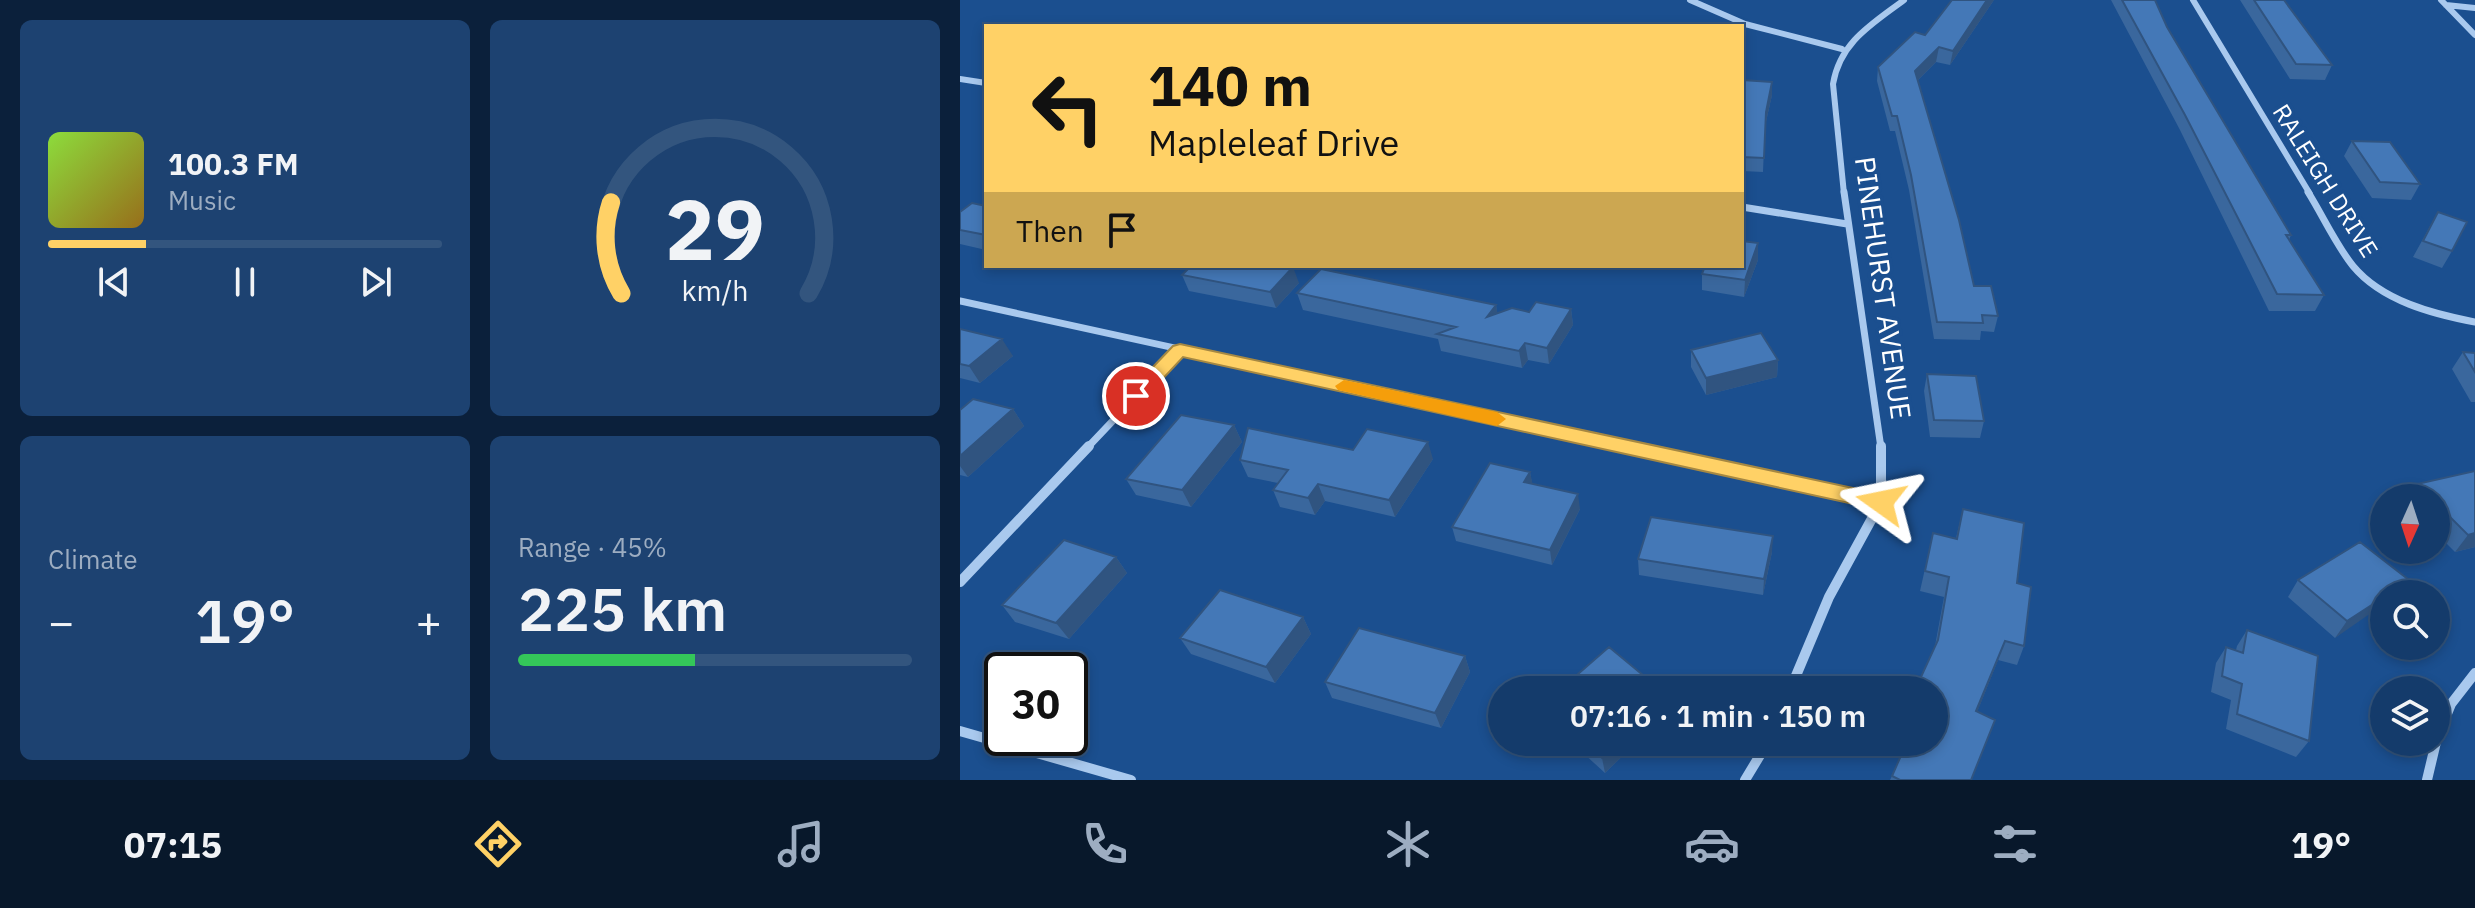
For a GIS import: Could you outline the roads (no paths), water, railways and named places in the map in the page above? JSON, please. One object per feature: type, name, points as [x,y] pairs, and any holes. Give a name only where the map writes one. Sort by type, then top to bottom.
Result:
[{"type":"street","points":[[1690,0],[1740,24]]},
{"type":"street","points":[[1744,25],[1842,49],[1904,0]]},
{"type":"street","name":"RALEIGH DRIVE","points":[[2193,0],[2353,266],[2380,289],[2405,303],[2475,322]]},
{"type":"street","points":[[2443,3],[2475,8]]},
{"type":"street","points":[[2443,3],[2475,35]]},
{"type":"street","name":"PINEHURST AVENUE","points":[[1796,676],[1829,597],[1881,502],[1881,441],[1847,224],[1833,84],[1834,70],[1842,49]]},
{"type":"street","points":[[960,79],[984,83]]},
{"type":"street","points":[[1744,207],[1847,224]]},
{"type":"street","points":[[960,301],[1881,502]]},
{"type":"street","points":[[960,582],[1180,350]]},
{"type":"street","points":[[2450,707],[2475,673]]},
{"type":"street","points":[[960,731],[1131,780]]},
{"type":"street","points":[[1745,780],[1760,756]]},
{"type":"street","points":[[2427,780],[2433,756]]}]
